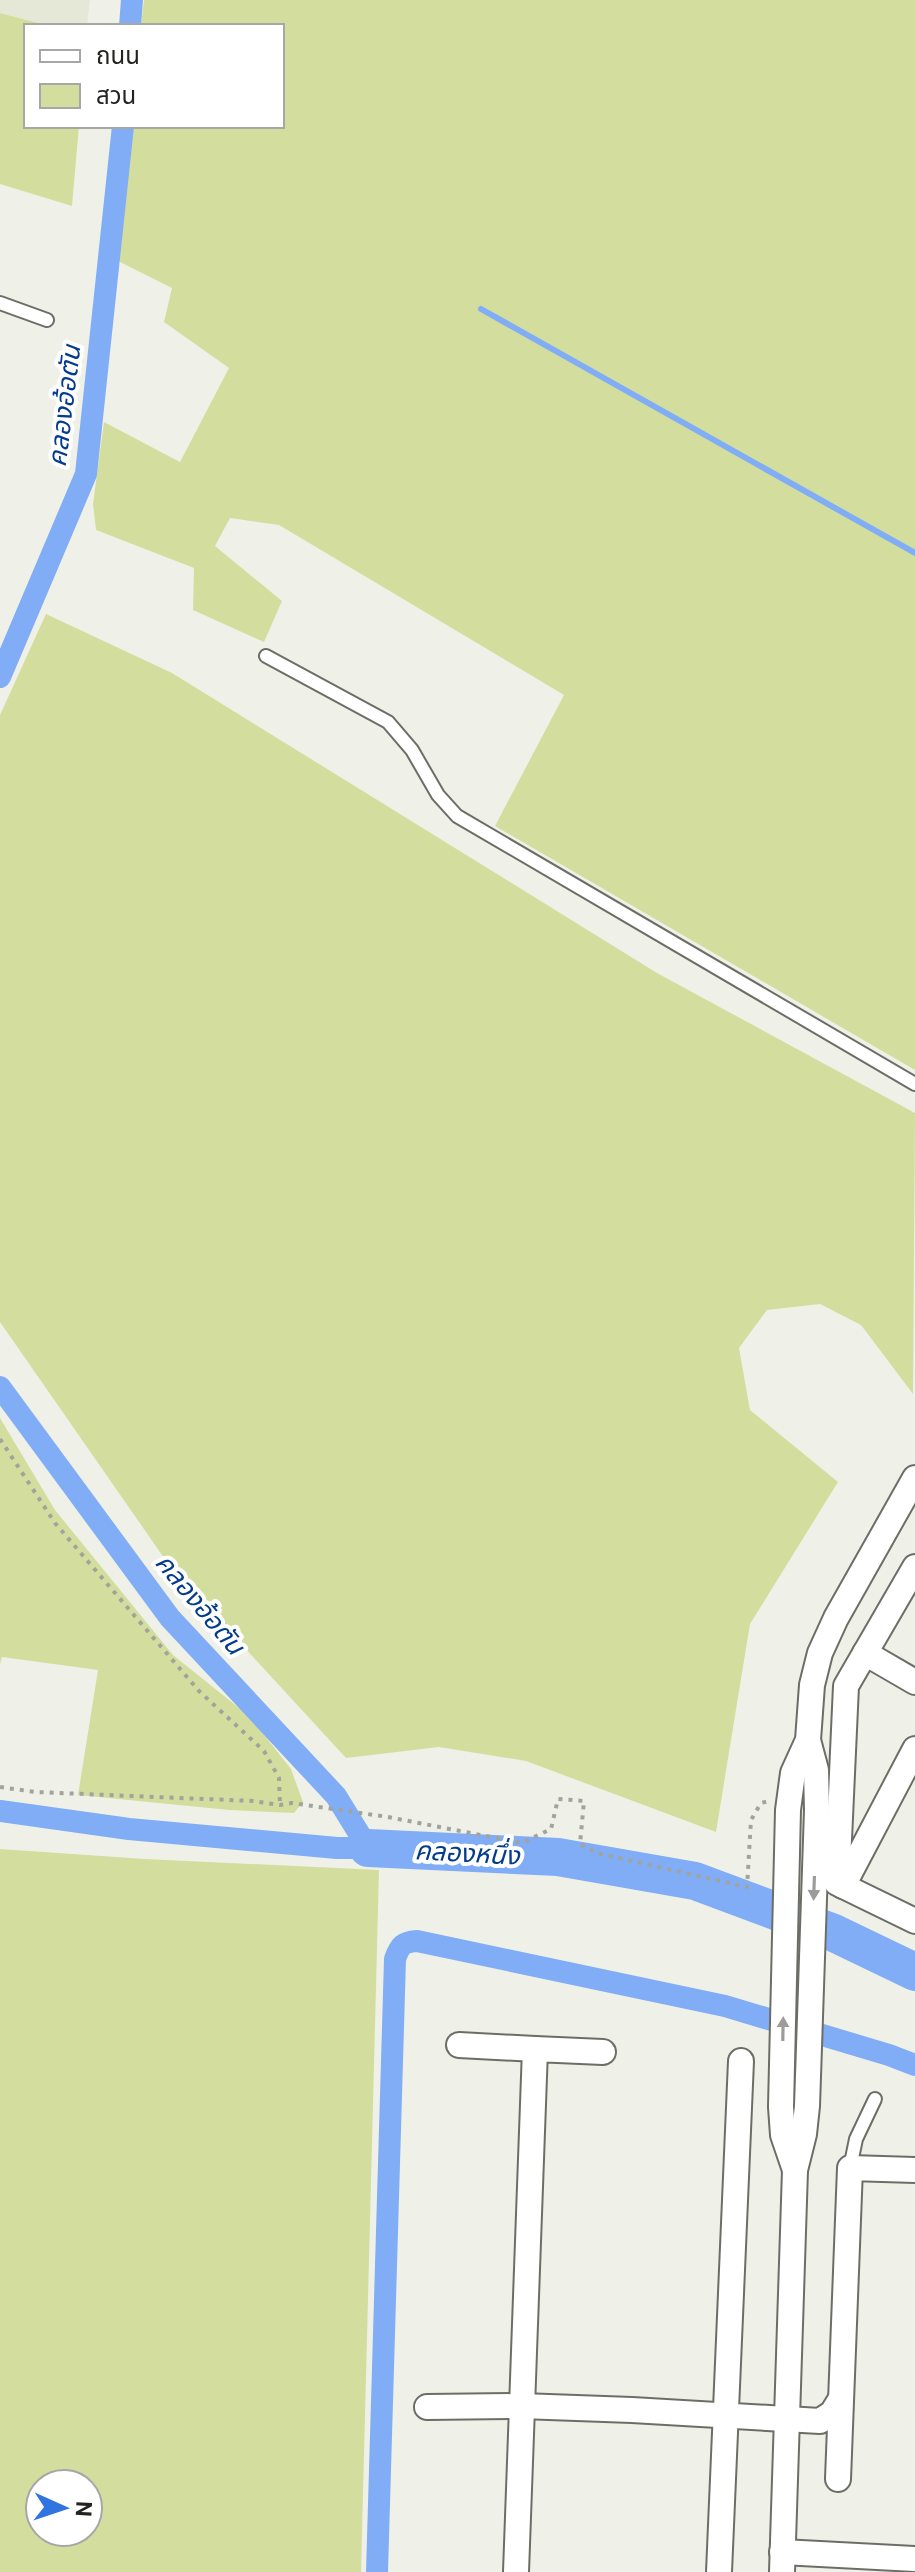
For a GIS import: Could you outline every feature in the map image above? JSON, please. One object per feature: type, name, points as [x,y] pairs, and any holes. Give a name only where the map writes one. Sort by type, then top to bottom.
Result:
[{"type":"street","points":[[915,1478],[836,1618],[820,1653],[812,1685],[808,1740],[816,1770],[817,1810],[807,2106],[795,2170],[782,2562],[915,2559]]},
{"type":"street","points":[[915,1567],[846,1686],[837,1883],[915,1921]]},
{"type":"street","points":[[865,1653],[915,1682]]},
{"type":"street","points":[[795,2170],[783,2135],[781,2107],[789,1802],[793,1773],[808,1740]]},
{"type":"street","points":[[843,1886],[915,1749]]},
{"type":"street","points":[[459,2045],[603,2052]]},
{"type":"street","points":[[516,2572],[535,2049]]},
{"type":"street","points":[[719,2572],[741,2061]]},
{"type":"street","points":[[838,2479],[850,2168],[915,2170]]},
{"type":"street","points":[[427,2407],[521,2406],[820,2421],[832,2413],[840,2400]]},
{"type":"lane","points":[[0,303],[47,320]]},
{"type":"lane","points":[[266,656],[388,722],[412,750],[438,795],[457,816],[915,1084]]},
{"type":"lane","points":[[850,2168],[856,2139],[875,2099]]},
{"type":"path","points":[[0,1439],[55,1523],[199,1691],[264,1751],[279,1778],[280,1805]]},
{"type":"path","points":[[0,1787],[35,1792],[253,1801],[280,1805],[292,1803],[388,1817],[522,1843],[551,1829],[558,1799],[584,1801],[580,1844],[597,1853],[747,1887],[751,1820],[761,1803],[789,1802]]},
{"type":"shaded area","points":[[0,0],[90,0],[87,24],[42,24],[0,13]]},
{"type":"green space","points":[[144,0],[915,0],[915,1070],[495,826],[564,695],[279,525],[230,518],[215,546],[282,601],[264,642],[193,610],[194,568],[96,530],[93,504],[104,422],[180,462],[229,368],[164,322],[172,288],[118,261],[132,128],[284,128],[284,24],[141,24]]},
{"type":"green space","points":[[0,13],[42,24],[24,24],[24,128],[79,128],[72,206],[0,184]]},
{"type":"green space","points":[[46,614],[172,673],[657,973],[915,1113],[913,1394],[861,1325],[820,1304],[767,1310],[739,1348],[750,1410],[838,1482],[750,1624],[716,1832],[526,1761],[439,1747],[346,1758],[171,1568],[0,1322],[0,715]]},
{"type":"green space","points":[[0,1418],[55,1510],[173,1655],[249,1716],[291,1769],[303,1802],[294,1813],[229,1810],[78,1795],[98,1670],[2,1657],[0,1665]]},
{"type":"green space","points":[[0,1849],[379,1870],[361,2572],[0,2572]]},
{"type":"waterway","name":"คลองอ้อตัน","points":[[130,24],[132,0]]},
{"type":"waterway","name":"คลองอ้อตัน","points":[[0,677],[86,474],[123,128]]},
{"type":"waterway","points":[[481,309],[915,553]]},
{"type":"waterway","name":"คลองอ้อตัน","points":[[0,1387],[170,1618],[336,1796],[368,1848]]},
{"type":"waterway","name":"คลองหนึ่ง","points":[[0,1811],[129,1829],[337,1848],[368,1848]]},
{"type":"waterway","name":"คลองหนึ่ง","points":[[368,1848],[558,1857],[695,1881],[834,1933],[915,1972]]},
{"type":"waterway","points":[[377,2572],[395,1959],[403,1945],[417,1941],[725,2006],[915,2065]]}]
